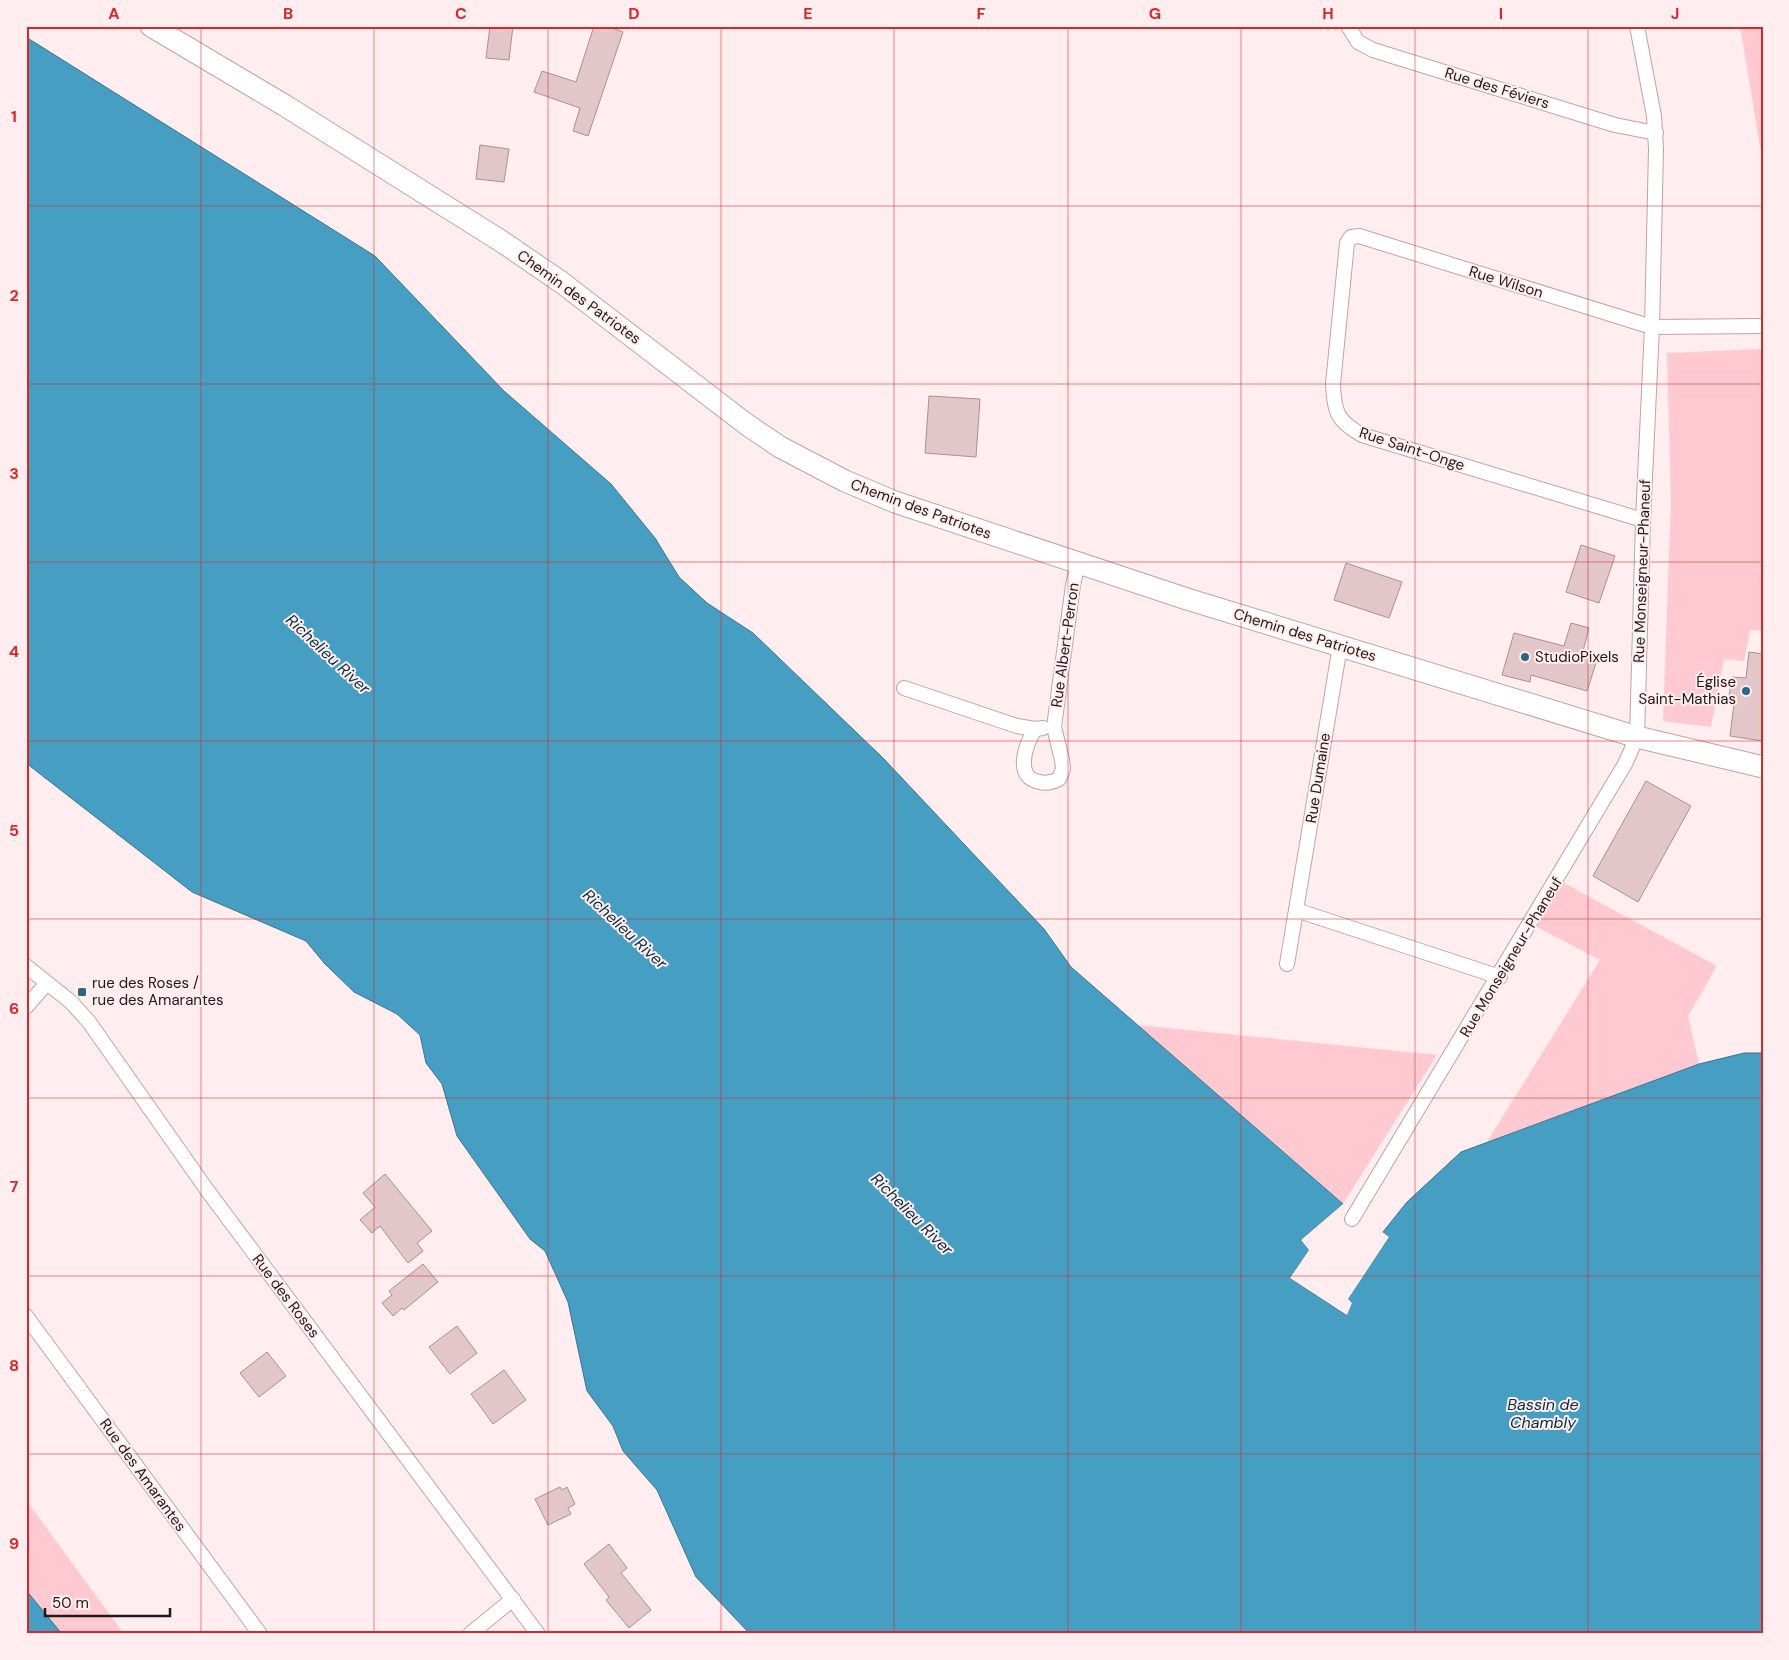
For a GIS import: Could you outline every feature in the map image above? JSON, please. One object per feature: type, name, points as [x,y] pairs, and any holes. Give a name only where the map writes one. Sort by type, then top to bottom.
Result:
[{"type":"main road","name":"Chemin des Patriotes","points":[[151,26],[324,130],[501,241],[561,282],[746,424],[780,446],[836,477],[895,502],[1078,564],[1340,646],[1637,737],[1763,767]]},
{"type":"street","name":"Rue des Féviers","points":[[1348,26],[1358,42],[1373,50],[1615,125],[1656,134]]},
{"type":"street","name":"Rue Monseigneur-Phaneuf","points":[[1352,1219],[1500,976],[1625,764],[1637,737],[1643,520],[1652,327],[1656,134],[1637,26]]},
{"type":"street","name":"Rue Wilson","points":[[1359,236],[1652,327],[1763,326]]},
{"type":"street","name":"Rue Saint-Onge","points":[[1359,236],[1351,237],[1347,243],[1333,384],[1333,404],[1339,418],[1349,428],[1362,435],[1643,520]]},
{"type":"street","name":"Rue Albert-Perron","points":[[1035,729],[1025,749],[1023,766],[1030,778],[1044,783],[1059,779],[1063,769],[1054,727],[1073,585],[1078,564]]},
{"type":"street","name":"Rue Dumaine","points":[[1287,964],[1340,646]]},
{"type":"street","name":"Rue Albert-Perron","points":[[904,688],[1017,726],[1035,729],[1054,727]]},
{"type":"street","points":[[1296,910],[1500,976]]},
{"type":"street","name":"Rue des Roses","points":[[26,966],[71,1002],[89,1022],[207,1190],[538,1634]]},
{"type":"street","points":[[26,1007],[47,983]]},
{"type":"street","name":"Rue des Amarantes","points":[[26,1316],[260,1634]]},
{"type":"street","points":[[470,1634],[513,1599]]},
{"type":"shaded area","points":[[1740,26],[1763,26],[1763,165]]},
{"type":"shaded area","points":[[1763,349],[1763,631],[1750,630],[1744,661],[1724,659],[1711,727],[1663,721],[1671,501],[1667,353]]},
{"type":"shaded area","points":[[1562,882],[1717,966],[1688,1016],[1699,1064],[1487,1142],[1600,960],[1537,927]]},
{"type":"shaded area","points":[[1137,1025],[1437,1055],[1343,1204]]},
{"type":"shaded area","points":[[26,1500],[124,1634],[62,1634],[26,1590]]},
{"type":"water","points":[[26,37],[375,256],[504,391],[611,484],[655,538],[679,577],[707,603],[753,633],[883,758],[1044,929],[1071,967],[1343,1204],[1301,1240],[1309,1250],[1290,1278],[1346,1315],[1352,1303],[1347,1299],[1389,1237],[1383,1232],[1407,1202],[1461,1152],[1699,1064],[1744,1053],[1763,1053],[1763,1634],[750,1634],[696,1577],[657,1490],[623,1451],[613,1426],[587,1391],[568,1302],[545,1251],[530,1239],[457,1136],[442,1084],[426,1063],[420,1035],[397,1014],[354,992],[325,964],[306,941],[192,892],[26,763]]},
{"type":"water","points":[[26,1590],[62,1634],[26,1634]]},
{"type":"pier","points":[[1343,1204],[1345,1206],[1304,1240],[1311,1251],[1293,1278],[1346,1311],[1349,1304],[1345,1298],[1386,1238],[1381,1231],[1389,1237],[1348,1299],[1352,1303],[1347,1315],[1290,1278],[1309,1250],[1301,1240]]},
{"type":"building","points":[[490,26],[513,26],[509,60],[486,58]]},
{"type":"building","points":[[594,26],[606,26],[623,32],[588,136],[573,131],[580,108],[534,92],[542,71],[576,82]]},
{"type":"building","points":[[480,145],[509,149],[504,182],[476,179]]},
{"type":"building","points":[[929,396],[980,399],[976,457],[925,453]]},
{"type":"building","points":[[1581,545],[1615,556],[1599,603],[1566,592]]},
{"type":"building","points":[[1346,563],[1402,582],[1389,618],[1334,600]]},
{"type":"building","points":[[1571,623],[1589,628],[1582,655],[1597,660],[1587,691],[1531,675],[1530,682],[1502,675],[1514,633],[1564,646]]},
{"type":"building","name":"Église Saint-Mathias","points":[[1749,652],[1763,654],[1763,741],[1730,736],[1734,704],[1728,703],[1732,677],[1746,678]]},
{"type":"building","points":[[1646,781],[1691,806],[1638,902],[1593,876]]},
{"type":"building","points":[[385,1174],[432,1231],[417,1243],[423,1251],[408,1263],[380,1226],[372,1233],[360,1220],[375,1207],[363,1193]]},
{"type":"building","points":[[423,1264],[438,1282],[404,1310],[402,1308],[393,1316],[382,1303],[392,1295],[389,1291]]},
{"type":"building","points":[[457,1326],[477,1353],[450,1374],[429,1347]]},
{"type":"building","points":[[267,1352],[286,1376],[259,1397],[240,1373]]},
{"type":"building","points":[[504,1370],[526,1400],[493,1424],[471,1394]]},
{"type":"building","points":[[560,1487],[562,1490],[567,1487],[575,1504],[568,1508],[571,1514],[548,1525],[535,1499]]},
{"type":"building","points":[[609,1544],[627,1568],[621,1573],[651,1610],[629,1628],[606,1600],[609,1597],[584,1564]]},
{"type":"place","name":"StudioPixels","points":[[1525,657]]},
{"type":"place","name":"Église Saint-Mathias","points":[[1746,691]]},
{"type":"place","name":"rue des Roses / rue des Amarantes","points":[[82,992]]},
{"type":"water label","name":"Richelieu River","points":[[328,654]]},
{"type":"water label","name":"Richelieu River","points":[[625,929]]},
{"type":"water label","name":"Richelieu River","points":[[912,1214]]},
{"type":"water label","name":"Bassin de Chambly","points":[[1543,1413]]}]
